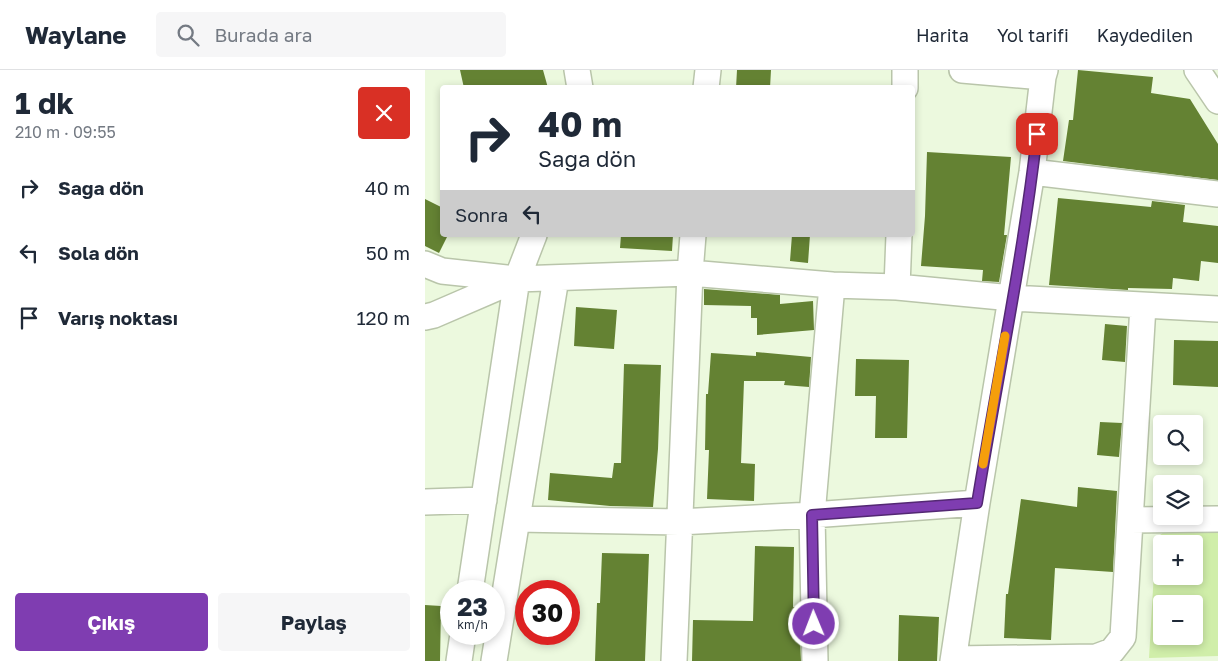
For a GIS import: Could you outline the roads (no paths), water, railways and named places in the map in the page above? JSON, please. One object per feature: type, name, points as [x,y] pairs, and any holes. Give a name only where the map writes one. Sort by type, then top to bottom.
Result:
[{"type":"street","points":[[577,70],[580,85]]},
{"type":"street","points":[[706,85],[708,70]]},
{"type":"street","points":[[905,70],[905,85]]},
{"type":"street","points":[[962,70],[1044,74],[1032,172],[977,503],[954,660],[1096,657],[1112,651],[1123,637],[1143,306]]},
{"type":"street","points":[[1197,70],[1218,101]]},
{"type":"street","points":[[1032,172],[1218,194]]},
{"type":"street","points":[[472,580],[517,279],[533,237]]},
{"type":"street","points":[[674,661],[693,237]]},
{"type":"street","points":[[897,287],[899,237]]},
{"type":"street","points":[[425,264],[442,271],[517,279],[690,273],[832,285],[897,287],[1012,298],[1143,306],[1218,308]]},
{"type":"street","points":[[494,661],[557,278]]},
{"type":"street","points":[[425,317],[434,315],[517,279]]},
{"type":"street","points":[[815,661],[812,515],[832,285]]},
{"type":"street","points":[[425,502],[484,500]]},
{"type":"street","points":[[517,519],[679,522],[977,503]]},
{"type":"street","points":[[1131,520],[1218,519]]},
{"type":"street","points":[[459,661],[461,645]]}]
